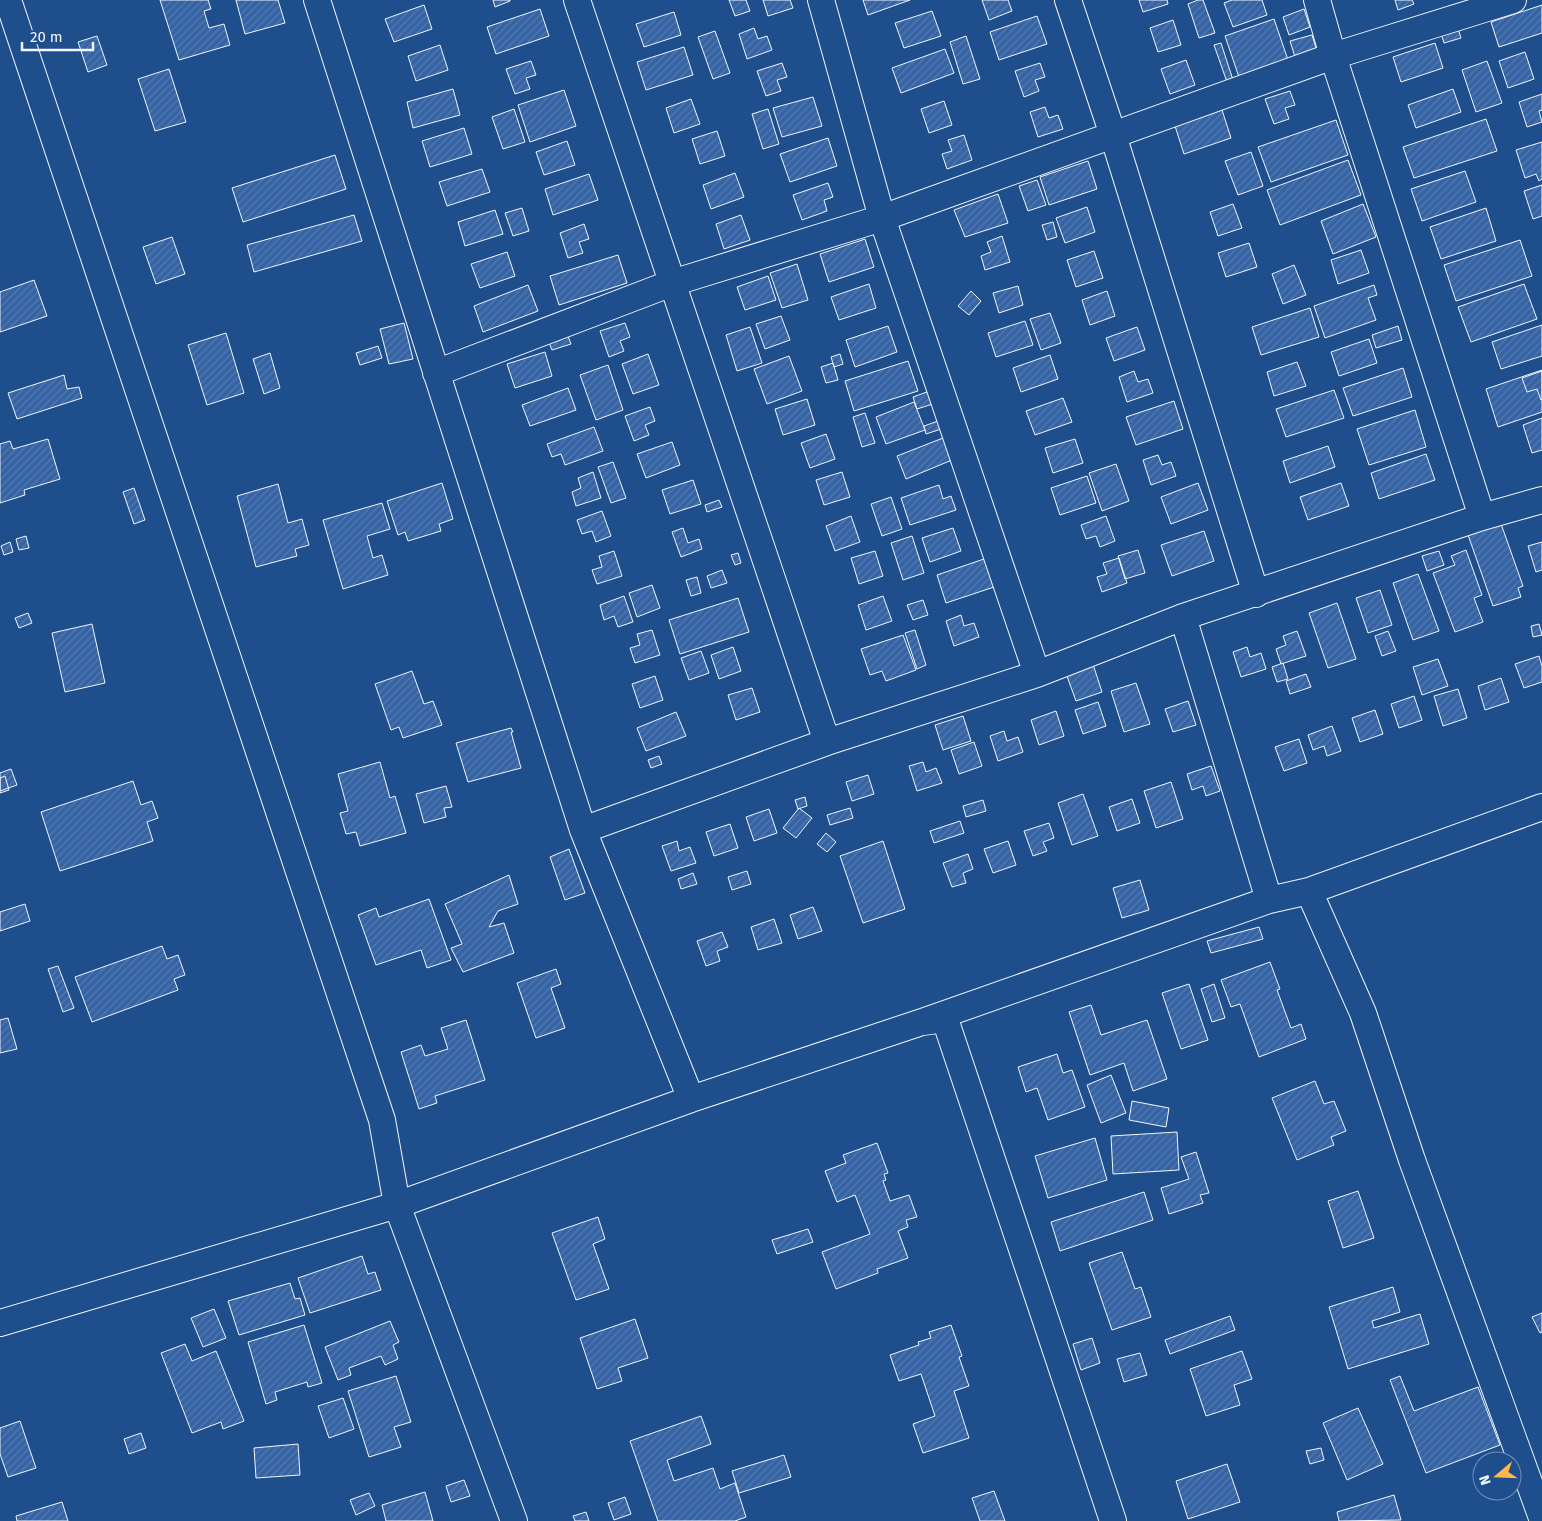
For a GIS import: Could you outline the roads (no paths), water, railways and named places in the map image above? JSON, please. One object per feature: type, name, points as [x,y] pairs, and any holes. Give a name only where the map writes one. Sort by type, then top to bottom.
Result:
[{"type":"street","points":[[8,0],[382,1120],[398,1205],[514,1521]]},
{"type":"street","points":[[317,0],[583,830],[691,1100]]},
{"type":"street","points":[[576,0],[827,742]]},
{"type":"street","points":[[821,0],[882,218],[1037,674]]},
{"type":"street","points":[[1068,0],[1113,135],[1256,594]]},
{"type":"street","points":[[1317,0],[1333,56],[1482,517]]},
{"type":"street","points":[[436,373],[672,284],[882,218],[1333,56],[1513,0]]},
{"type":"street","points":[[583,830],[827,742],[1037,674],[1183,617],[1482,517],[1542,500]]},
{"type":"street","points":[[1183,617],[1269,900]]},
{"type":"street","points":[[0,1323],[398,1205],[691,1100],[922,1022],[1269,900],[1309,891],[1542,807]]},
{"type":"street","points":[[1309,891],[1363,1013],[1415,1169],[1542,1518]]},
{"type":"street","points":[[922,1022],[945,1019],[1113,1521]]}]
